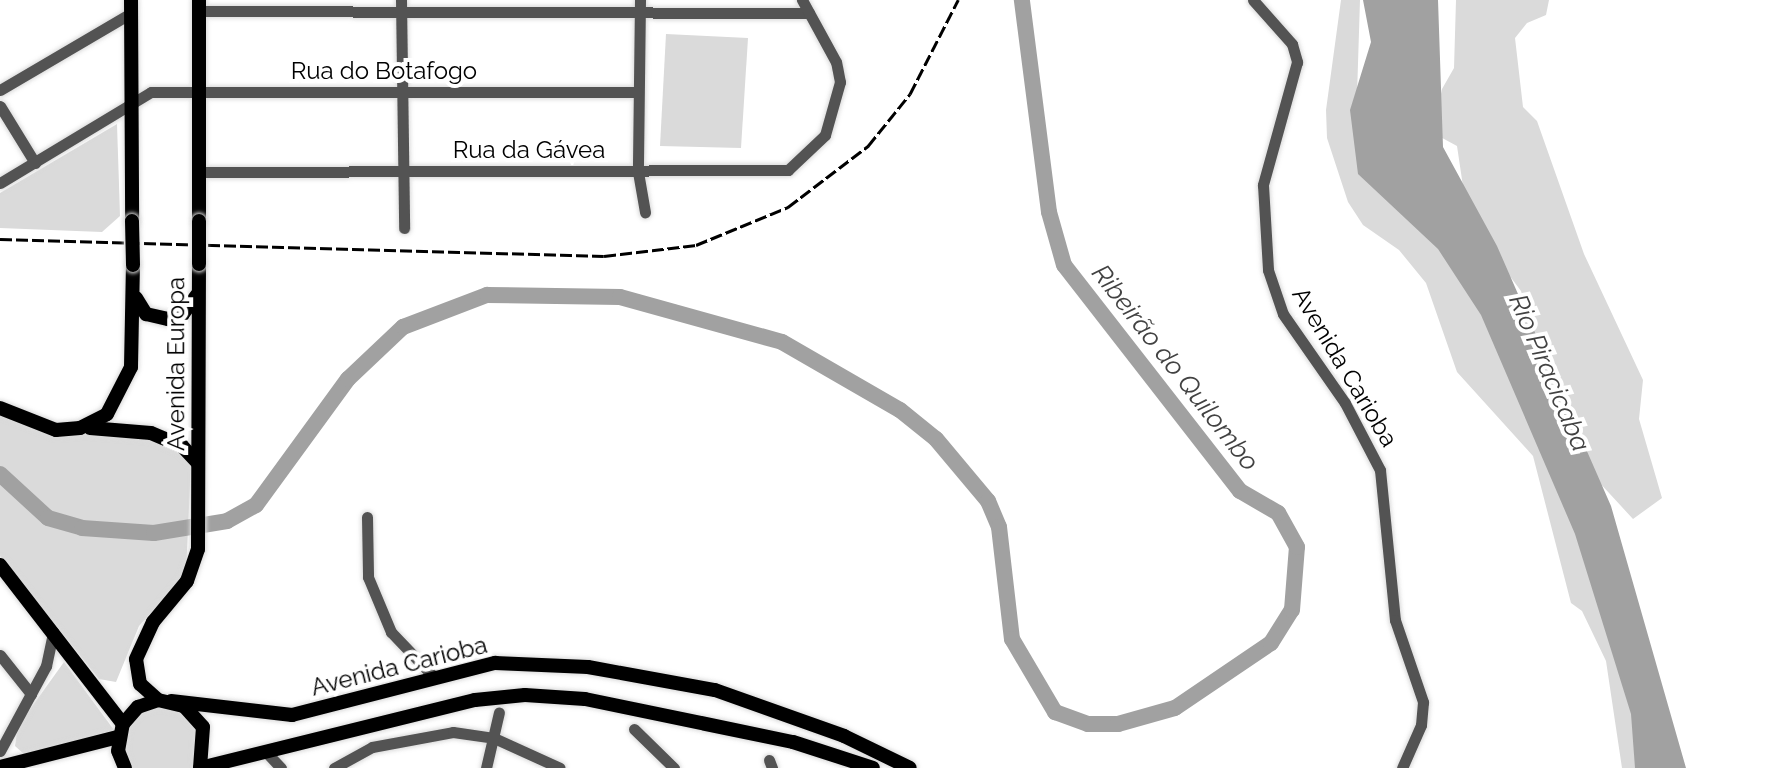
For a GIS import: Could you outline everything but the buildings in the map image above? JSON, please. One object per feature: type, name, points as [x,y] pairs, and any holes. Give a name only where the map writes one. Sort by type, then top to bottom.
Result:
[{"type":"main road","name":"Avenida Europa","points":[[80,428],[116,404],[132,351],[131,6]]},
{"type":"main road","name":"Avenida Europa","points":[[199,6],[198,537],[192,572],[145,634],[136,659],[140,684],[203,727],[200,768]]},
{"type":"main road","points":[[133,282],[140,309],[161,319],[182,315],[199,289]]},
{"type":"main road","points":[[0,408],[31,424],[140,429],[182,446],[198,463]]},
{"type":"main road","points":[[0,565],[70,653],[120,730],[125,768]]},
{"type":"main road","name":"Avenida Carioba","points":[[165,700],[292,715],[433,676],[495,663],[644,673],[715,690],[844,736],[910,768]]},
{"type":"main road","points":[[200,768],[475,700],[540,695],[793,742],[873,768]]},
{"type":"main road","points":[[0,767],[120,730],[138,707],[165,700]]},
{"type":"street","points":[[802,0],[809,13]]},
{"type":"street","name":"Avenida Carioba","points":[[1253,0],[1292,44],[1297,62],[1263,185],[1268,270],[1283,314],[1345,403],[1380,470],[1395,620],[1423,702],[1421,725],[1402,768]]},
{"type":"street","points":[[402,5],[404,228]]},
{"type":"street","points":[[0,90],[131,6]]},
{"type":"street","points":[[199,6],[640,6],[809,13]]},
{"type":"street","points":[[640,6],[638,172],[645,212]]},
{"type":"street","name":"Rua da Gávea","points":[[199,172],[788,170],[834,118],[836,62],[809,13]]},
{"type":"street","name":"Rua do Botafogo","points":[[0,183],[151,92],[637,92]]},
{"type":"street","points":[[0,106],[35,163]]},
{"type":"street","points":[[367,517],[368,577],[391,632],[433,676]]},
{"type":"street","points":[[0,751],[6,727],[31,694],[46,666],[53,632]]},
{"type":"street","points":[[46,666],[70,653]]},
{"type":"street","points":[[0,655],[31,694]]},
{"type":"street","points":[[486,768],[499,712]]},
{"type":"street","points":[[6,727],[9,751],[22,762]]},
{"type":"street","points":[[634,729],[674,768]]},
{"type":"street","points":[[334,768],[412,735],[494,738],[560,768]]},
{"type":"street","points":[[266,752],[281,768]]},
{"type":"shaded area","points":[[1341,0],[1360,0],[1356,127],[1454,251],[1533,423],[1625,658],[1641,768],[1622,768],[1606,661],[1582,611],[1571,603],[1533,456],[1457,372],[1426,283],[1399,250],[1363,225],[1348,202],[1327,138],[1326,110]]},
{"type":"shaded area","points":[[1456,0],[1549,0],[1546,15],[1527,23],[1515,38],[1523,107],[1537,121],[1584,254],[1643,380],[1639,419],[1662,498],[1633,519],[1586,468],[1549,391],[1521,291],[1468,220],[1457,146],[1433,133],[1442,89],[1454,68]]},
{"type":"shaded area","points":[[666,34],[748,38],[741,148],[660,146]]},
{"type":"shaded area","points":[[117,124],[120,216],[102,232],[0,228],[0,193]]},
{"type":"shaded area","points":[[0,413],[56,435],[109,431],[170,444],[191,463],[186,574],[139,626],[116,682],[99,679],[0,556]]},
{"type":"shaded area","points":[[64,662],[114,730],[25,755],[15,746],[18,726]]},
{"type":"shaded area","points":[[152,705],[176,707],[201,732],[195,768],[129,768],[122,752],[132,718]]},
{"type":"water","name":"Rio Piracicaba","points":[[1363,0],[1438,0],[1443,147],[1497,246],[1611,506],[1686,768],[1635,768],[1631,714],[1575,534],[1481,315],[1438,249],[1358,174],[1350,110],[1371,42]]},
{"type":"waterway","name":"Ribeirão do Quilombo","points":[[0,474],[48,518],[82,528],[154,533],[227,521],[256,505],[348,379],[403,327],[487,295],[620,297],[782,342],[900,410],[936,439],[988,501],[999,527],[1012,639],[1055,712],[1088,724],[1118,724],[1175,708],[1271,643],[1292,610],[1297,547],[1278,513],[1240,491],[1064,265],[1049,212],[1022,0]]},
{"type":"railway","points":[[0,239],[604,256],[696,245],[788,207],[868,146],[910,94],[958,0]]}]
